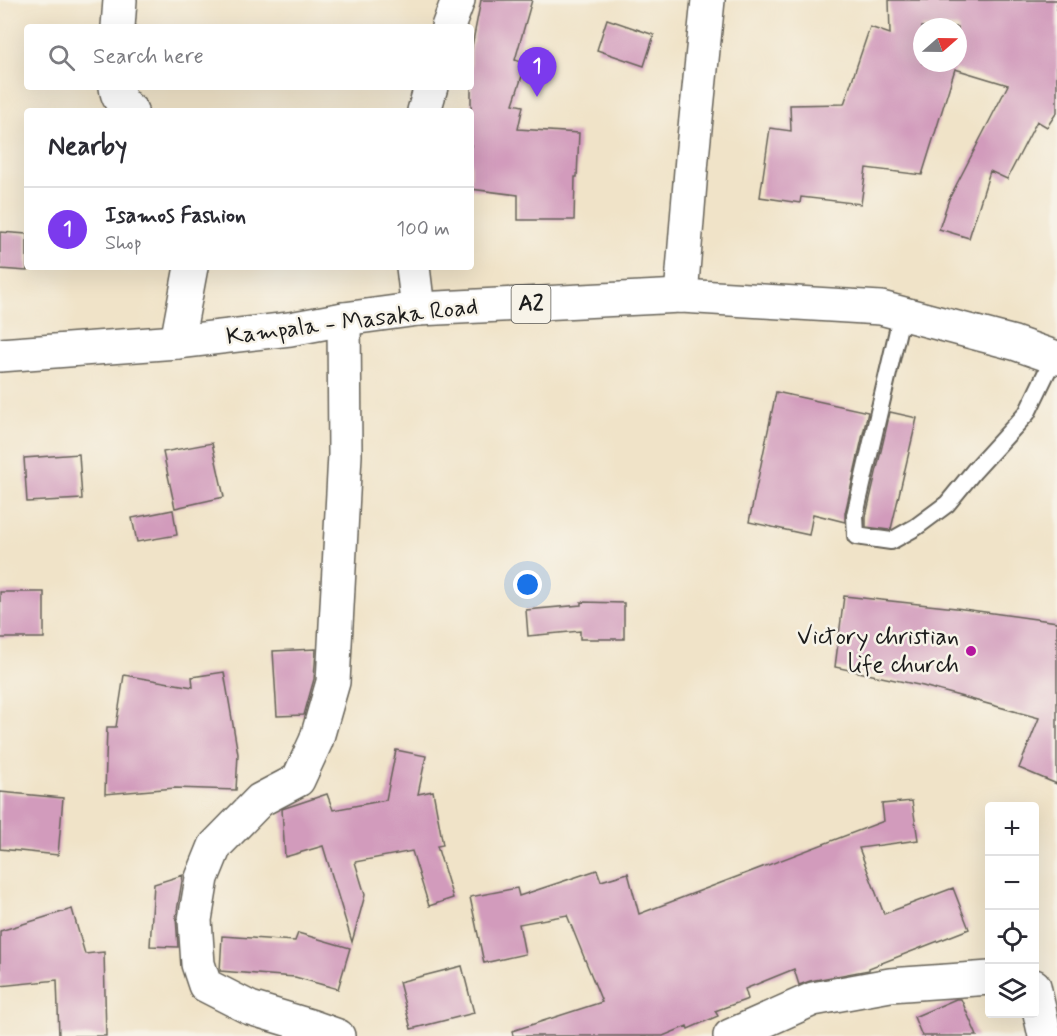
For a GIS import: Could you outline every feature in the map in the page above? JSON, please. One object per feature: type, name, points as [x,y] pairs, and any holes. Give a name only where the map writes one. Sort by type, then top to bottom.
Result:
[{"type":"street","points":[[118,24],[120,0]]},
{"type":"street","points":[[449,24],[458,0]]},
{"type":"street","points":[[681,296],[708,0]]},
{"type":"street","points":[[116,90],[116,94],[126,108]]},
{"type":"street","points":[[425,108],[430,90]]},
{"type":"street","points":[[177,342],[190,270]]},
{"type":"street","points":[[413,270],[418,309]]},
{"type":"street","name":"Kampala - Masaka Road","points":[[0,355],[177,342],[290,329],[418,309],[681,296],[881,308],[1014,343],[1056,357]]},
{"type":"street","points":[[338,1036],[250,1008],[205,985],[198,964],[195,920],[202,878],[215,846],[260,800],[298,780],[316,741],[333,682],[345,454],[344,319]]},
{"type":"street","points":[[1039,975],[1057,974]]},
{"type":"street","points":[[730,1036],[813,999],[890,986],[985,978]]},
{"type":"street","points":[[1039,1004],[1046,1036]]},
{"type":"lane","points":[[902,313],[855,515],[856,536],[891,541],[916,528],[947,504],[1027,413],[1056,357]]},
{"type":"building","points":[[481,0],[532,0],[515,60],[526,64],[513,104],[523,106],[518,129],[579,133],[574,220],[518,220],[518,195],[474,189],[474,108],[471,108],[471,90],[474,90],[474,36]]},
{"type":"building","points":[[889,0],[1057,0],[1057,112],[1047,127],[1037,121],[1007,179],[990,171],[969,238],[939,229],[949,199],[1008,85],[965,72],[967,72],[967,18],[913,18],[913,72],[954,72],[922,175],[866,168],[861,204],[801,197],[800,203],[760,197],[770,128],[791,131],[790,105],[844,104],[870,27],[890,34]]},
{"type":"building","points":[[607,19],[654,35],[644,66],[597,50]]},
{"type":"building","points":[[0,232],[24,234],[24,270],[27,271],[0,269]]},
{"type":"building","points":[[776,392],[868,412],[845,513],[845,522],[813,514],[809,535],[749,522]]},
{"type":"building","points":[[890,412],[917,418],[889,530],[866,527],[866,516]]},
{"type":"building","points":[[212,443],[224,497],[175,508],[163,452]]},
{"type":"building","points":[[79,454],[82,499],[27,502],[24,458]]},
{"type":"building","points":[[173,510],[177,535],[137,542],[132,518]]},
{"type":"building","points":[[0,592],[44,592],[44,638],[0,638]]},
{"type":"building","points":[[844,596],[1057,622],[1057,784],[1019,768],[1039,718],[923,686],[835,667]]},
{"type":"building","points":[[581,602],[624,603],[624,639],[580,639],[580,631],[528,636],[526,610],[581,605]]},
{"type":"building","points":[[316,649],[314,679],[304,715],[277,716],[273,651]]},
{"type":"building","points":[[224,672],[238,754],[236,790],[175,788],[105,794],[107,727],[116,727],[124,675],[193,687],[192,677]]},
{"type":"building","points":[[396,750],[426,756],[418,794],[433,791],[443,845],[437,846],[453,898],[429,906],[412,851],[355,862],[365,895],[352,942],[323,846],[285,857],[282,809],[327,794],[333,810],[386,800]]},
{"type":"building","points":[[0,792],[63,798],[58,855],[0,849]]},
{"type":"building","points":[[912,801],[918,840],[859,848],[884,914],[953,888],[969,929],[869,968],[869,970],[799,985],[794,969],[745,989],[748,999],[715,1011],[718,1016],[688,1029],[687,1026],[663,1036],[513,1036],[512,1031],[602,1002],[567,915],[519,924],[525,954],[484,963],[470,897],[517,888],[519,896],[597,870],[601,881],[628,873],[639,914],[884,821],[882,804]]},
{"type":"building","points":[[183,875],[176,917],[178,947],[150,946],[154,884]]},
{"type":"building","points":[[72,909],[85,954],[104,952],[106,1036],[59,1036],[57,980],[0,986],[0,931]]},
{"type":"building","points":[[298,933],[350,948],[338,989],[295,977],[220,971],[222,936],[295,941]]},
{"type":"building","points":[[462,966],[474,1013],[411,1029],[399,982]]},
{"type":"building","points":[[961,999],[977,1036],[922,1036],[914,1017]]},
{"type":"place","name":"Isamos Fashion","points":[[537,97]]},
{"type":"place","name":"Victory christian life church","points":[[971,651]]}]
